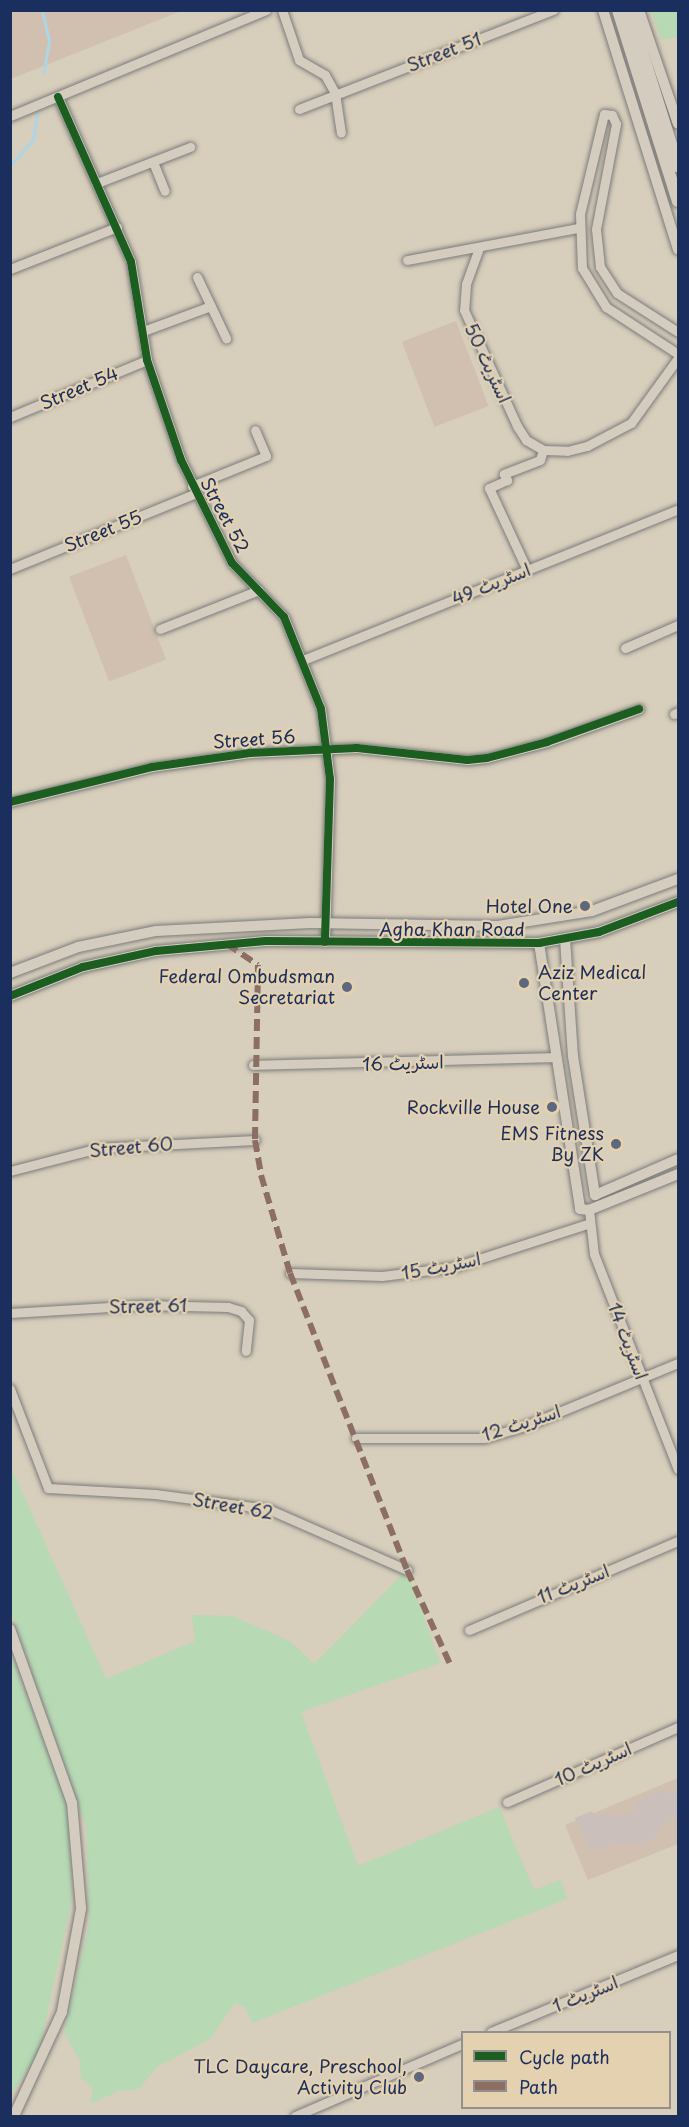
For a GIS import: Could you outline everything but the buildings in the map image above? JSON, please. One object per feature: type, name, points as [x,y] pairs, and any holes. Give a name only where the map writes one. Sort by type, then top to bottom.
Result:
[{"type":"main road","points":[[618,10],[678,201]]},
{"type":"main road","points":[[629,10],[678,166]]},
{"type":"street","points":[[10,116],[266,10]]},
{"type":"street","points":[[282,10],[299,60],[325,75],[335,93],[341,133]]},
{"type":"street","name":"Street 51","points":[[298,109],[553,10]]},
{"type":"street","points":[[639,10],[678,124]]},
{"type":"street","points":[[603,11],[678,250]]},
{"type":"street","name":"Street 52","points":[[58,97],[131,262],[146,330],[147,360],[194,490],[232,563],[284,616],[321,709],[327,749],[325,942]]},
{"type":"street","points":[[527,570],[489,488],[507,480],[504,474],[542,455],[587,446],[631,423],[678,356],[623,320],[595,296],[582,268],[579,228],[599,120],[604,114],[612,115],[616,124],[596,229],[600,267],[617,293],[678,332]]},
{"type":"street","points":[[97,183],[190,147]]},
{"type":"street","points":[[153,162],[165,191]]},
{"type":"street","points":[[10,269],[117,227]]},
{"type":"street","points":[[406,260],[579,228]]},
{"type":"street","name":"اسٹریٹ 50","points":[[479,248],[466,284],[464,310],[518,426],[526,440],[542,455]]},
{"type":"street","points":[[197,277],[226,338]]},
{"type":"street","points":[[146,330],[211,306]]},
{"type":"street","name":"Street 54","points":[[10,417],[147,360]]},
{"type":"street","name":"Street 55","points":[[10,569],[194,490],[266,456],[255,430]]},
{"type":"street","name":"اسٹریٹ 49","points":[[303,660],[678,509]]},
{"type":"street","points":[[160,629],[258,590]]},
{"type":"street","points":[[625,648],[678,625]]},
{"type":"street","name":"Street 56","points":[[10,802],[194,759],[327,749],[467,760],[547,742],[639,709]]},
{"type":"street","name":"Agha Khan Road","points":[[10,973],[78,947],[156,932],[325,923],[498,926],[592,911],[678,879]]},
{"type":"street","name":"Agha Khan Road","points":[[10,996],[83,967],[156,951],[266,941],[539,944],[599,932],[678,902]]},
{"type":"street","points":[[592,911],[599,932]]},
{"type":"street","points":[[565,939],[573,1056],[594,1195],[589,1210]]},
{"type":"street","points":[[539,944],[553,1058],[580,1209],[589,1210],[678,1174]]},
{"type":"street","name":"اسٹریٹ 16","points":[[253,1065],[553,1058]]},
{"type":"street","name":"Street 60","points":[[10,1171],[98,1148],[255,1140]]},
{"type":"street","points":[[578,1203],[678,1159]]},
{"type":"street","name":"اسٹریٹ 14","points":[[589,1210],[587,1224],[594,1254],[678,1469]]},
{"type":"street","name":"اسٹریٹ 15","points":[[290,1273],[382,1276],[454,1267],[587,1224]]},
{"type":"street","name":"Street 61","points":[[10,1313],[143,1305],[228,1307],[241,1311],[249,1320],[246,1351]]},
{"type":"street","name":"اسٹریٹ 12","points":[[356,1438],[484,1438],[678,1363]]},
{"type":"street","name":"Street 62","points":[[10,1389],[48,1488],[167,1495],[268,1509],[407,1570]]},
{"type":"street","name":"اسٹریٹ 11","points":[[470,1630],[678,1541]]},
{"type":"street","points":[[10,1629],[72,1803],[81,1909],[62,2012],[14,2116]]},
{"type":"street","name":"اسٹریٹ 10","points":[[507,1802],[677,1731]]},
{"type":"street","name":"اسٹریٹ 1","points":[[492,2031],[678,1955]]},
{"type":"street","points":[[295,2116],[461,2044]]},
{"type":"shaded area","points":[[11,10],[181,10],[181,11],[11,79]]},
{"type":"shaded area","points":[[456,321],[489,406],[434,427],[402,342]]},
{"type":"shaded area","points":[[126,555],[166,660],[109,681],[69,577]]},
{"type":"shaded area","points":[[678,1778],[678,1844],[588,1880],[565,1825]]},
{"type":"green space","points":[[651,11],[678,11],[678,37],[662,40]]},
{"type":"green space","points":[[10,1465],[106,1679],[195,1641],[192,1615],[232,1616],[290,1641],[314,1664],[407,1570],[440,1663],[301,1712],[358,1866],[499,1807],[534,1890],[561,1880],[567,1899],[252,2023],[245,2007],[235,2003],[210,2039],[157,2067],[139,2089],[119,2091],[90,2104],[93,2088],[81,2078],[80,2061],[64,2032],[89,1924],[86,1827],[11,1611]]},
{"type":"green space","points":[[10,1652],[70,1812],[72,1899],[39,2052],[11,2095]]},
{"type":"waterway","points":[[42,10],[49,40],[44,73]]},
{"type":"waterway","points":[[10,166],[33,140],[37,114]]},
{"type":"marked path","points":[[227,944],[258,965],[255,1140],[261,1175],[290,1273],[407,1570],[451,1666]]},
{"type":"cycle path","points":[[58,97],[131,262],[147,360],[181,460],[232,563],[284,617],[321,709],[330,779],[325,942]]},
{"type":"cycle path","points":[[10,802],[152,767],[250,753],[357,748],[467,760],[487,758],[547,742],[639,709]]},
{"type":"cycle path","points":[[10,996],[83,967],[156,951],[266,941],[539,943],[599,932],[678,902]]},
{"type":"place","name":"Hotel One","points":[[585,906]]},
{"type":"place","name":"Aziz Medical Center","points":[[524,983]]},
{"type":"place","name":"Federal Ombudsman Secretariat","points":[[347,987]]},
{"type":"place","name":"Rockville House","points":[[552,1107]]},
{"type":"place","name":"EMS Fitness By ZK","points":[[616,1144]]},
{"type":"place","name":"TLC Daycare, Preschool, Activity Club","points":[[419,2077]]}]
